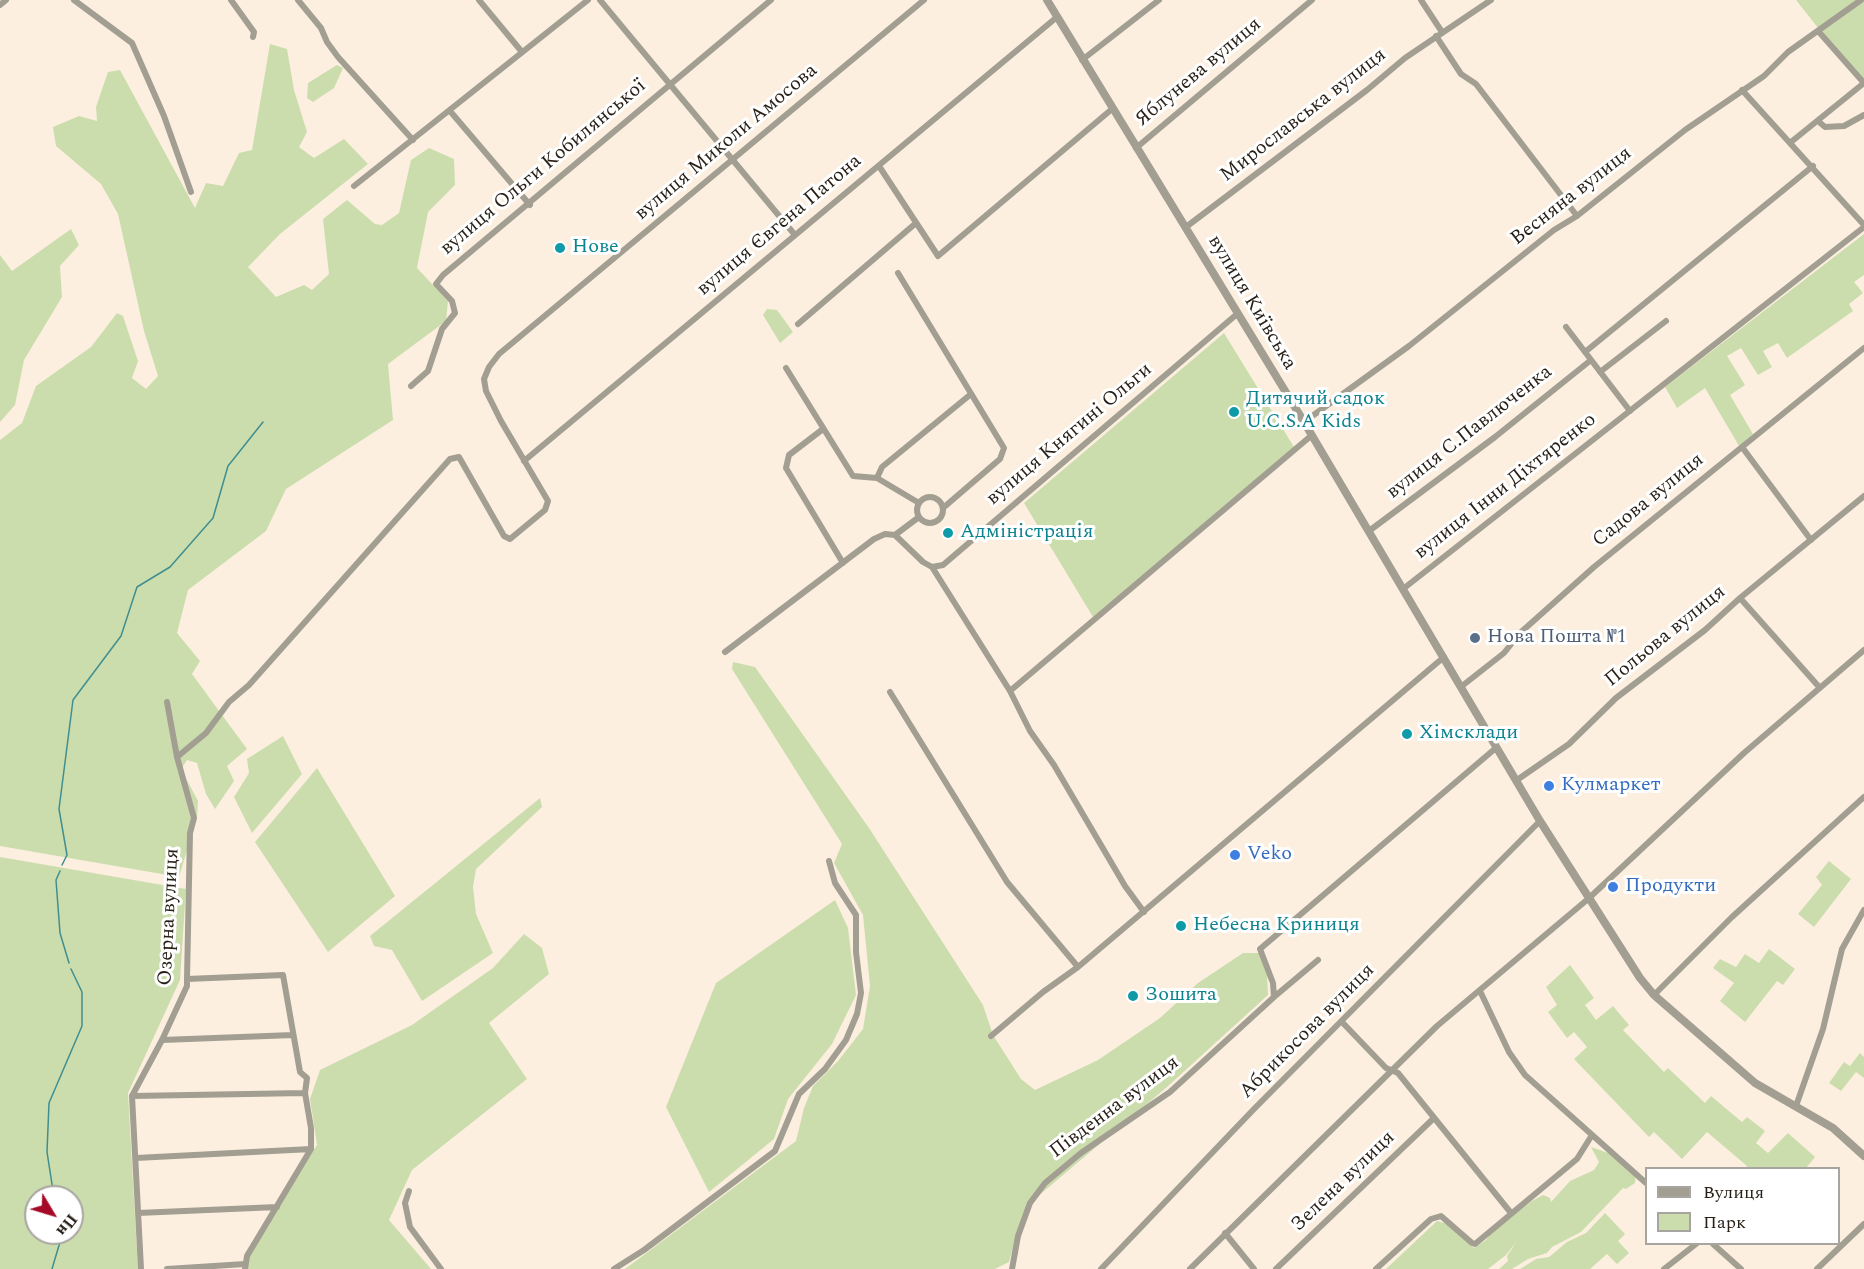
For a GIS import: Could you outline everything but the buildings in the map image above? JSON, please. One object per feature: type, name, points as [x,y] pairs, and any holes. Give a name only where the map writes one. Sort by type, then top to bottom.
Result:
[{"type":"street","points":[[0,5],[6,0]]},
{"type":"street","points":[[74,0],[132,43],[164,116],[191,192]]},
{"type":"street","points":[[231,0],[254,32],[253,37]]},
{"type":"street","points":[[298,0],[321,28],[327,42],[338,57],[414,140]]},
{"type":"street","points":[[479,0],[522,52]]},
{"type":"street","points":[[354,186],[588,0]]},
{"type":"street","points":[[600,0],[795,235]]},
{"type":"street","name":"вулиця Ольги Кобилянської","points":[[411,386],[428,371],[442,329],[455,313],[452,301],[436,284],[443,275],[530,205],[771,0]]},
{"type":"street","name":"вулиця Миколи Амосова","points":[[524,461],[486,391],[484,379],[489,367],[499,354],[924,0]]},
{"type":"street","name":"вулиця Київська","points":[[1047,0],[1312,435],[1540,821],[1588,899],[1654,995],[1755,1083],[1833,1128],[1851,1141],[1864,1156]]},
{"type":"street","points":[[1082,60],[1160,0]]},
{"type":"street","name":"Яблунева вулиця","points":[[1136,148],[1312,0]]},
{"type":"street","points":[[1421,0],[1442,32]]},
{"type":"street","name":"Мирославська вулиця","points":[[1186,227],[1436,36],[1491,0]]},
{"type":"street","name":"Весняна вулиця","points":[[1304,422],[1409,346],[1554,230],[1577,216],[1685,130],[1764,76],[1788,52],[1861,0]]},
{"type":"street","name":"вулиця Євгена Патона","points":[[524,461],[1057,17]]},
{"type":"street","points":[[1791,142],[1864,82],[1819,32]]},
{"type":"street","points":[[1436,36],[1461,75],[1476,84],[1577,216]]},
{"type":"street","points":[[1742,90],[1813,166],[1864,226]]},
{"type":"street","points":[[879,166],[938,256],[1112,109]]},
{"type":"street","points":[[450,111],[530,205]]},
{"type":"street","points":[[1818,121],[1825,127],[1844,126],[1864,115]]},
{"type":"street","points":[[1585,352],[1813,166]]},
{"type":"street","points":[[798,324],[916,223]]},
{"type":"street","name":"вулиця Інни Діхтяренко","points":[[1403,589],[1864,226]]},
{"type":"street","points":[[898,273],[1002,444],[1004,453],[943,508],[941,518],[936,522],[926,523],[919,518]]},
{"type":"street","name":"вулиця Княгині Ольги","points":[[932,567],[943,565],[1237,314]]},
{"type":"street","points":[[1600,372],[1666,321]]},
{"type":"street","points":[[1566,327],[1630,411]]},
{"type":"street","name":"Садова вулиця","points":[[1462,686],[1504,653],[1520,633],[1594,567],[1864,348]]},
{"type":"street","name":"вулиця С.Павлюченка","points":[[1369,531],[1495,437],[1591,360]]},
{"type":"street","points":[[786,368],[853,476],[877,478],[919,503]]},
{"type":"street","points":[[877,478],[882,467],[971,394]]},
{"type":"street","points":[[823,429],[789,455],[786,468],[843,563]]},
{"type":"street","points":[[1011,691],[1312,435]]},
{"type":"street","points":[[1742,447],[1811,540]]},
{"type":"street","points":[[177,757],[206,733],[211,723],[234,697],[249,686],[450,459],[459,457],[504,536],[510,539],[523,529],[545,510],[548,501],[524,461]]},
{"type":"street","name":"Польова вулиця","points":[[1517,780],[1569,744],[1617,698],[1690,643],[1740,598],[1864,496]]},
{"type":"street","points":[[919,518],[919,503],[924,498],[932,497],[939,500],[943,508]]},
{"type":"street","points":[[895,535],[919,518]]},
{"type":"street","points":[[725,652],[874,539],[885,534],[895,535],[923,562],[932,567],[1011,691],[1030,731],[1144,912]]},
{"type":"street","points":[[1740,598],[1820,688]]},
{"type":"street","points":[[1190,1269],[1437,1026],[1588,899],[1744,753],[1864,650]]},
{"type":"street","points":[[991,1036],[1144,912],[1444,657]]},
{"type":"street","points":[[890,692],[1006,882],[1078,967]]},
{"type":"street","name":"Озерна вулиця","points":[[132,1096],[162,1040],[187,986],[188,979],[190,833],[194,818],[177,757],[167,702]]},
{"type":"street","points":[[1274,997],[1273,982],[1260,949],[1497,747]]},
{"type":"street","points":[[1654,995],[1732,917],[1864,797]]},
{"type":"street","name":"Абрикосова вулиця","points":[[1101,1269],[1540,821]]},
{"type":"street","points":[[614,1269],[644,1250],[775,1151],[799,1094],[825,1069],[846,1040],[857,1014],[861,993],[856,952],[856,915],[835,883],[829,861]]},
{"type":"street","points":[[1796,1106],[1823,1029],[1842,949],[1864,910]]},
{"type":"street","name":"Південна вулиця","points":[[1012,1269],[1018,1236],[1030,1203],[1045,1183],[1080,1153],[1170,1092],[1318,960]]},
{"type":"street","points":[[167,1269],[245,1267],[247,1256],[311,1149],[311,1128],[305,1093],[308,1078],[300,1072],[284,975],[188,979]]},
{"type":"street","points":[[1479,991],[1509,1052],[1525,1075],[1645,1182]]},
{"type":"street","points":[[1342,1022],[1386,1068],[1398,1073],[1511,1213]]},
{"type":"street","points":[[162,1040],[293,1035]]},
{"type":"street","points":[[141,1269],[132,1096],[305,1093]]},
{"type":"street","name":"Зелена вулиця","points":[[1276,1269],[1434,1118]]},
{"type":"street","points":[[1376,1269],[1431,1219],[1441,1216],[1472,1244],[1475,1244],[1576,1159],[1592,1135]]},
{"type":"street","points":[[136,1158],[311,1149]]},
{"type":"street","points":[[409,1191],[405,1203],[410,1227],[441,1269]]},
{"type":"street","points":[[138,1213],[277,1206]]},
{"type":"street","points":[[1817,1269],[1864,1224]]},
{"type":"street","points":[[1225,1233],[1254,1269]]},
{"type":"street","points":[[1664,1269],[1695,1245]]},
{"type":"street","points":[[1714,1245],[1741,1269]]},
{"type":"green space","points":[[1796,0],[1864,0],[1864,86]]},
{"type":"green space","points":[[270,44],[287,49],[294,90],[307,132],[299,147],[314,158],[344,139],[368,164],[280,234],[248,267],[276,297],[304,285],[312,290],[329,274],[323,219],[347,200],[375,224],[382,225],[399,213],[411,160],[429,148],[454,159],[455,185],[428,212],[417,268],[448,301],[446,321],[388,364],[393,420],[286,489],[266,531],[188,590],[177,633],[200,661],[192,674],[247,749],[227,766],[234,781],[215,809],[206,794],[197,763],[187,760],[181,769],[198,801],[197,817],[179,877],[0,846],[0,440],[22,423],[36,386],[91,347],[117,313],[123,316],[138,361],[132,378],[146,389],[158,376],[144,331],[118,214],[101,184],[56,146],[53,127],[79,116],[97,121],[96,107],[108,72],[120,70],[195,208],[206,183],[223,186],[239,153],[252,150]]},
{"type":"green space","points":[[337,65],[343,68],[334,88],[313,102],[307,98],[308,83]]},
{"type":"green space","points":[[71,229],[79,245],[60,266],[62,297],[24,360],[15,405],[0,422],[0,255],[12,271]]},
{"type":"green space","points":[[1864,234],[1864,275],[1854,282],[1863,293],[1849,304],[1853,311],[1787,358],[1778,343],[1763,351],[1772,367],[1758,375],[1741,348],[1727,356],[1745,385],[1730,395],[1753,434],[1739,446],[1705,388],[1677,408],[1665,387]]},
{"type":"green space","points":[[767,309],[777,310],[793,332],[780,343],[763,315]]},
{"type":"green space","points":[[1224,333],[1294,447],[1093,617],[1024,503]]},
{"type":"green space","points":[[733,662],[755,667],[869,828],[983,1005],[993,1035],[1021,1079],[1035,1090],[1098,1060],[1160,1018],[1198,983],[1243,953],[1259,953],[1267,975],[1268,995],[1167,1087],[1030,1203],[1019,1226],[1009,1262],[995,1269],[625,1269],[796,1141],[804,1108],[813,1086],[838,1061],[863,1029],[870,986],[863,915],[834,863],[842,844],[732,669]]},
{"type":"green space","points":[[283,736],[302,774],[252,833],[234,797],[249,773],[247,759]]},
{"type":"green space","points":[[317,768],[395,896],[328,952],[255,842]]},
{"type":"green space","points":[[540,798],[542,807],[476,869],[473,887],[476,914],[493,953],[422,1001],[392,950],[374,946],[370,936]]},
{"type":"green space","points":[[0,857],[186,889],[180,980],[128,1093],[138,1269],[0,1269]]},
{"type":"green space","points":[[1829,861],[1851,879],[1814,927],[1798,914],[1822,885],[1816,877]]},
{"type":"green space","points":[[835,900],[848,928],[856,995],[832,1044],[788,1099],[774,1139],[709,1192],[666,1107],[716,983]]},
{"type":"green space","points":[[524,934],[542,948],[549,974],[489,1023],[527,1079],[412,1170],[389,1220],[431,1269],[243,1269],[245,1253],[317,1145],[310,1099],[320,1070],[412,1025],[493,968]]},
{"type":"green space","points":[[1769,949],[1795,969],[1783,985],[1777,981],[1745,1022],[1720,1001],[1734,983],[1713,968],[1720,959],[1736,967],[1745,954],[1759,963]]},
{"type":"green space","points":[[1570,965],[1594,998],[1585,1005],[1596,1020],[1613,1006],[1629,1025],[1623,1030],[1664,1072],[1668,1068],[1705,1103],[1711,1096],[1742,1122],[1747,1117],[1765,1131],[1756,1143],[1768,1153],[1788,1133],[1815,1157],[1807,1167],[1746,1167],[1707,1132],[1682,1159],[1654,1132],[1649,1137],[1574,1059],[1587,1047],[1574,1032],[1567,1038],[1548,1012],[1557,1005],[1546,987]]},
{"type":"green space","points":[[1860,1053],[1864,1057],[1864,1078],[1856,1072],[1841,1091],[1829,1083],[1844,1062],[1850,1066]]},
{"type":"green space","points":[[1591,1147],[1614,1155],[1636,1173],[1635,1183],[1626,1189],[1623,1188],[1581,1232],[1552,1247],[1547,1253],[1528,1259],[1512,1269],[1499,1269],[1508,1261],[1507,1256],[1517,1241],[1506,1255],[1488,1269],[1386,1269],[1437,1221],[1447,1224],[1474,1248],[1486,1240],[1494,1229],[1532,1201],[1543,1195],[1550,1198],[1551,1202],[1570,1181],[1594,1170],[1599,1162]]},
{"type":"green space","points":[[1605,1213],[1625,1234],[1618,1241],[1629,1253],[1617,1264],[1607,1254],[1590,1269],[1520,1269],[1536,1259],[1549,1257],[1567,1242],[1586,1233]]},
{"type":"waterway","points":[[62,865],[67,855],[59,809],[73,700],[121,636],[137,587],[170,567],[213,518],[228,466],[263,422]]},
{"type":"waterway","points":[[60,871],[56,880],[60,933],[69,963]]},
{"type":"waterway","points":[[52,1185],[47,1152],[49,1103],[82,1026],[82,992],[71,969]]},
{"type":"waterway","points":[[52,1269],[59,1245]]},
{"type":"place","name":"Нове","points":[[560,248]]},
{"type":"place","name":"Дитячий садок U.C.S.A Kids","points":[[1234,412]]},
{"type":"place","name":"Адміністрація","points":[[948,533]]},
{"type":"place","name":"Нова Пошта №1","points":[[1475,638]]},
{"type":"place","name":"Хімсклади","points":[[1407,734]]},
{"type":"place","name":"Кулмаркет","points":[[1549,786]]},
{"type":"place","name":"Veko","points":[[1235,855]]},
{"type":"place","name":"Продукти","points":[[1613,887]]},
{"type":"place","name":"Небесна Криниця","points":[[1181,926]]},
{"type":"place","name":"Зошита","points":[[1133,996]]}]
